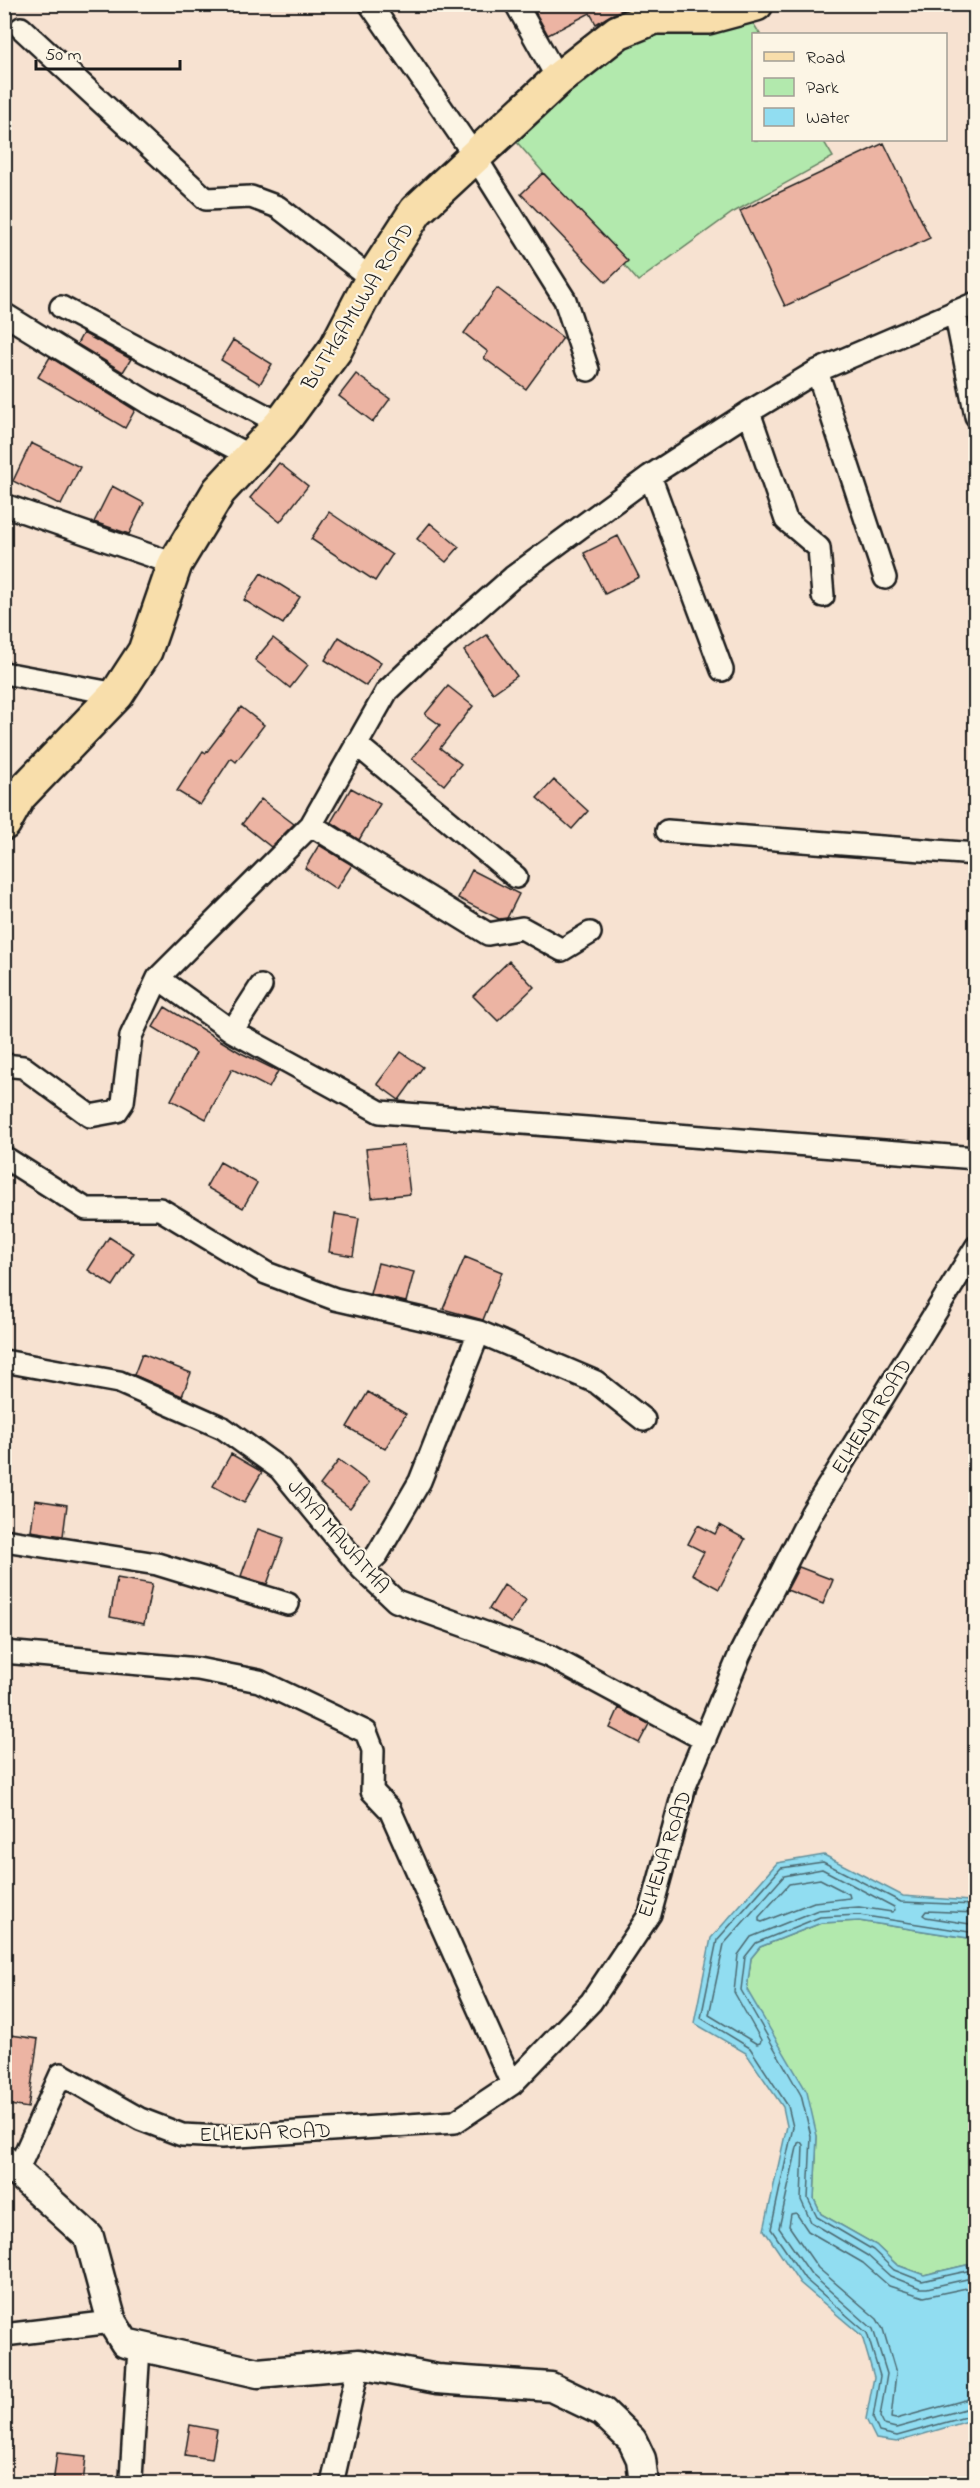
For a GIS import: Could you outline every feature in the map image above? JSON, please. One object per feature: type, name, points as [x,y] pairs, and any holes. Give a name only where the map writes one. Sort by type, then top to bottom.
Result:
[{"type":"main road","name":"BUTHGAMUWA ROAD","points":[[4,823],[19,796],[117,694],[145,651],[175,564],[219,491],[281,424],[335,350],[372,279],[416,211],[558,79],[618,32],[651,11],[706,11],[756,4]]},
{"type":"street","points":[[370,4],[474,155],[565,300],[588,370]]},
{"type":"street","points":[[516,4],[558,79]]},
{"type":"street","points":[[21,28],[206,199],[250,197],[278,207],[372,279]]},
{"type":"street","points":[[4,1065],[23,1067],[90,1116],[117,1111],[123,1102],[131,1036],[158,978],[311,825],[387,691],[427,653],[513,577],[650,476],[750,412],[817,371],[975,303]]},
{"type":"street","points":[[61,307],[281,424]]},
{"type":"street","points":[[956,311],[975,416]]},
{"type":"street","points":[[4,314],[147,402],[250,456]]},
{"type":"street","points":[[817,371],[885,578]]},
{"type":"street","points":[[750,412],[786,520],[819,548],[823,596]]},
{"type":"street","points":[[650,476],[722,670]]},
{"type":"street","points":[[4,505],[175,564]]},
{"type":"street","points":[[4,673],[117,694]]},
{"type":"street","points":[[356,744],[516,877]]},
{"type":"street","points":[[311,825],[488,934],[522,928],[562,950],[590,933]]},
{"type":"street","points":[[667,831],[975,854]]},
{"type":"street","points":[[158,978],[232,1031],[380,1112],[975,1158]]},
{"type":"street","points":[[232,1031],[261,986]]},
{"type":"street","points":[[4,1157],[86,1209],[160,1209],[276,1277],[335,1299],[479,1332],[596,1382],[644,1420]]},
{"type":"street","name":"ELHENA ROAD","points":[[11,2166],[61,2074],[140,2119],[182,2135],[222,2137],[455,2122],[512,2084],[591,2002],[650,1914],[685,1786],[740,1654],[812,1512],[975,1247]]},
{"type":"street","points":[[362,1569],[377,1555],[420,1481],[479,1332]]},
{"type":"street","name":"JAYA MAWATHA","points":[[4,1361],[119,1382],[223,1428],[280,1469],[362,1569],[396,1601],[549,1656],[705,1740]]},
{"type":"street","points":[[4,1540],[157,1564],[288,1604]]},
{"type":"street","points":[[4,1652],[198,1669],[260,1681],[366,1732],[373,1750],[372,1791],[390,1810],[512,2084]]},
{"type":"street","points":[[11,2166],[89,2237],[112,2322],[125,2343],[258,2373],[360,2364],[437,2379],[551,2387],[603,2412],[632,2440],[641,2458],[644,2484]]},
{"type":"street","points":[[4,2334],[112,2322]]},
{"type":"street","points":[[131,2478],[139,2348]]},
{"type":"street","points":[[332,2484],[360,2364]]},
{"type":"green space","points":[[748,15],[759,33],[752,33],[752,141],[824,141],[833,157],[732,213],[638,281],[508,132],[621,37]]},
{"type":"green space","points":[[859,1921],[975,1939],[975,2263],[924,2275],[897,2265],[876,2245],[821,2214],[814,2199],[817,2136],[747,1990],[751,1958],[760,1947],[821,1923]]},
{"type":"water","points":[[824,1855],[903,1896],[970,1901],[975,1899],[975,1939],[859,1921],[821,1923],[760,1947],[751,1958],[747,1990],[807,2092],[817,2136],[814,2199],[821,2214],[876,2245],[897,2265],[924,2275],[975,2263],[975,2419],[897,2442],[876,2439],[866,2419],[874,2377],[862,2336],[800,2283],[764,2230],[787,2126],[783,2107],[746,2053],[694,2023],[711,1938],[777,1863]]},
{"type":"building","points":[[531,4],[636,4],[596,24],[590,13],[548,35]]},
{"type":"building","points":[[884,143],[930,238],[785,306],[740,211]]},
{"type":"building","points":[[543,173],[628,261],[606,282],[521,194]]},
{"type":"building","points":[[497,288],[563,338],[526,389],[484,358],[488,352],[464,333]]},
{"type":"building","points":[[83,333],[131,359],[123,372],[77,344]]},
{"type":"building","points":[[233,340],[272,364],[260,384],[221,360]]},
{"type":"building","points":[[50,357],[135,410],[125,428],[38,377]]},
{"type":"building","points":[[356,374],[390,399],[373,422],[339,396]]},
{"type":"building","points":[[31,443],[80,467],[61,505],[13,481]]},
{"type":"building","points":[[279,463],[308,486],[280,522],[250,498]]},
{"type":"building","points":[[112,486],[144,503],[129,534],[94,522]]},
{"type":"building","points":[[329,512],[392,555],[375,581],[311,539]]},
{"type":"building","points":[[430,523],[459,547],[446,562],[417,539]]},
{"type":"building","points":[[618,536],[639,577],[605,594],[584,553]]},
{"type":"building","points":[[261,573],[300,597],[283,624],[244,600]]},
{"type":"building","points":[[487,635],[517,676],[493,693],[464,651]]},
{"type":"building","points":[[339,637],[381,663],[366,686],[325,660]]},
{"type":"building","points":[[273,638],[308,665],[290,688],[255,660]]},
{"type":"building","points":[[448,686],[473,706],[440,748],[461,764],[444,785],[412,759],[440,725],[425,714]]},
{"type":"building","points":[[241,707],[264,725],[236,762],[231,758],[200,805],[177,791],[203,751],[206,753]]},
{"type":"building","points":[[554,780],[588,811],[572,829],[537,798]]},
{"type":"building","points":[[351,788],[380,804],[359,840],[331,822]]},
{"type":"building","points":[[261,799],[294,824],[271,847],[242,824]]},
{"type":"building","points":[[319,845],[352,865],[336,889],[305,868]]},
{"type":"building","points":[[472,870],[519,894],[507,918],[499,919],[458,898]]},
{"type":"building","points":[[509,961],[534,987],[498,1021],[473,996]]},
{"type":"building","points":[[165,1007],[241,1053],[278,1071],[269,1088],[232,1069],[206,1119],[171,1100],[196,1053],[153,1027]]},
{"type":"building","points":[[401,1052],[423,1067],[399,1100],[377,1084]]},
{"type":"building","points":[[404,1145],[410,1194],[372,1198],[366,1149]]},
{"type":"building","points":[[220,1162],[257,1183],[243,1208],[206,1187]]},
{"type":"building","points":[[335,1214],[359,1218],[353,1256],[329,1252]]},
{"type":"building","points":[[109,1237],[134,1253],[113,1286],[88,1270]]},
{"type":"building","points":[[465,1257],[502,1272],[483,1320],[443,1309]]},
{"type":"building","points":[[378,1263],[414,1272],[406,1302],[370,1294]]},
{"type":"building","points":[[142,1354],[191,1373],[182,1396],[134,1375]]},
{"type":"building","points":[[368,1392],[406,1414],[385,1449],[347,1427]]},
{"type":"building","points":[[231,1454],[262,1472],[244,1503],[213,1486]]},
{"type":"building","points":[[339,1460],[369,1483],[350,1508],[320,1485]]},
{"type":"building","points":[[35,1500],[67,1505],[63,1536],[31,1531]]},
{"type":"building","points":[[698,1525],[715,1534],[720,1525],[745,1539],[719,1589],[692,1574],[704,1552],[688,1544]]},
{"type":"building","points":[[258,1529],[284,1538],[267,1584],[241,1576]]},
{"type":"building","points":[[799,1567],[833,1580],[823,1604],[787,1590]]},
{"type":"building","points":[[117,1578],[152,1584],[144,1624],[110,1617]]},
{"type":"building","points":[[504,1585],[526,1600],[511,1623],[489,1609]]},
{"type":"building","points":[[619,1708],[649,1724],[639,1743],[610,1728]]},
{"type":"building","points":[[4,2034],[38,2039],[28,2108],[4,2104]]},
{"type":"building","points":[[190,2425],[217,2430],[212,2459],[185,2455]]},
{"type":"building","points":[[57,2453],[86,2456],[83,2484],[53,2484]]}]
